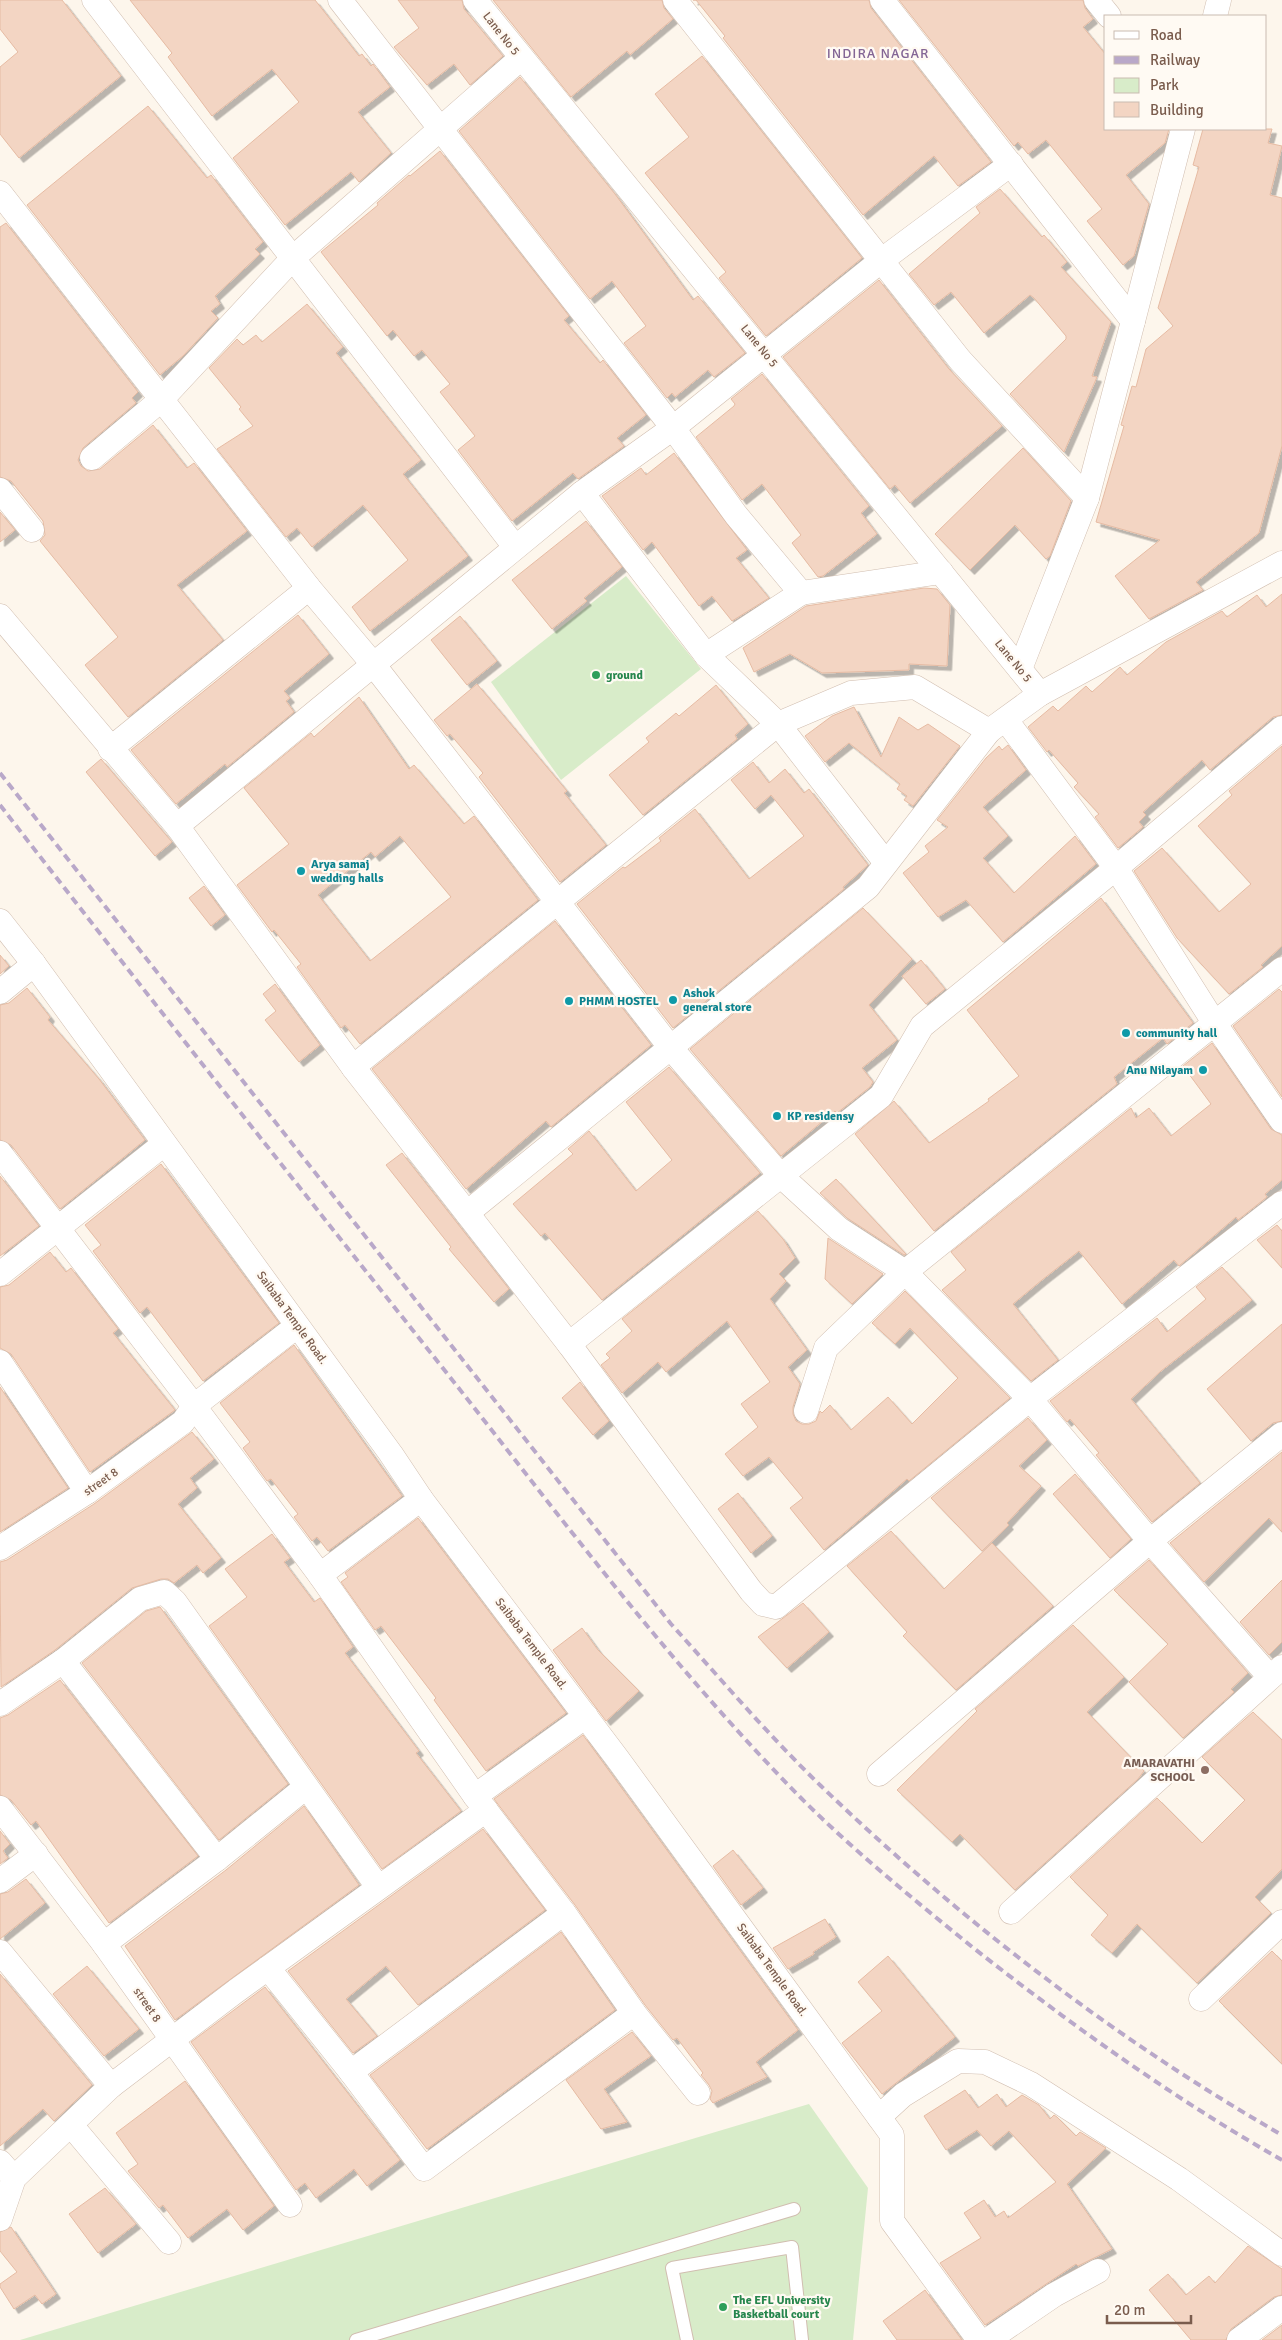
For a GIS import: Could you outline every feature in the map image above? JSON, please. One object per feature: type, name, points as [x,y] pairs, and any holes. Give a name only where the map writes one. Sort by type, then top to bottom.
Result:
[{"type":"street","points":[[94,0],[515,547]]},
{"type":"street","points":[[340,0],[673,428],[736,515],[801,592]]},
{"type":"street","name":"Lane No 5","points":[[475,0],[520,59],[765,354],[1040,694]]},
{"type":"street","points":[[675,0],[960,360],[1087,498]]},
{"type":"street","points":[[882,0],[1133,321]]},
{"type":"street","points":[[1096,0],[1108,15]]},
{"type":"street","points":[[1215,15],[1219,0]]},
{"type":"street","points":[[92,458],[161,400],[293,258],[520,59]]},
{"type":"street","points":[[1020,669],[1087,498],[1183,130]]},
{"type":"street","points":[[177,826],[582,493],[673,428],[882,260],[1011,164]]},
{"type":"street","points":[[0,193],[309,588],[373,664],[670,1047],[780,1175],[839,1229],[904,1272],[1030,1399],[1150,1541],[1276,1672],[1011,1912]]},
{"type":"street","points":[[0,490],[32,530]]},
{"type":"street","points":[[582,493],[706,655],[778,724],[886,863]]},
{"type":"street","points":[[467,1213],[868,887],[998,726],[1040,694],[1282,562]]},
{"type":"street","points":[[706,655],[801,592],[941,572]]},
{"type":"street","points":[[110,749],[309,588]]},
{"type":"street","points":[[0,616],[110,749],[177,826],[352,1067],[569,1344],[751,1591],[763,1604],[776,1607],[1030,1399],[1282,1203]]},
{"type":"street","points":[[352,1067],[778,724],[851,693],[915,687],[998,726],[1116,868],[1215,1024],[1282,1120]]},
{"type":"street","points":[[569,1344],[881,1096],[922,1026],[1116,868],[1282,728]]},
{"type":"street","name":"Saibaba Temple Road.","points":[[0,921],[34,964],[421,1498],[586,1716],[892,2135],[892,2221],[979,2340]]},
{"type":"street","points":[[0,992],[34,964]]},
{"type":"street","points":[[806,1411],[826,1348],[904,1272],[1282,969]]},
{"type":"street","points":[[0,1274],[164,1144]]},
{"type":"street","points":[[0,1153],[194,1406],[320,1575],[481,1803],[564,1913],[634,2012],[698,2093]]},
{"type":"street","name":"street 8","points":[[0,1548],[87,1492],[183,1422],[194,1406],[297,1326]]},
{"type":"street","points":[[0,1362],[87,1492]]},
{"type":"street","points":[[879,1774],[1150,1541],[1282,1434]]},
{"type":"street","points":[[320,1575],[421,1498]]},
{"type":"street","points":[[0,1704],[63,1661],[140,1599],[164,1592],[175,1602],[378,1887]]},
{"type":"street","points":[[63,1661],[217,1858]]},
{"type":"street","points":[[0,2219],[7,2170],[71,2125],[111,2086],[378,1887],[586,1716]]},
{"type":"street","points":[[104,1944],[306,1787]]},
{"type":"street","name":"street 8","points":[[0,1808],[104,1944],[290,2205]]},
{"type":"street","points":[[0,1881],[36,1854]]},
{"type":"street","points":[[351,2072],[564,1913]]},
{"type":"street","points":[[1201,1999],[1282,1922]]},
{"type":"street","points":[[0,1952],[111,2086]]},
{"type":"street","points":[[268,1968],[351,2072],[424,2169],[634,2012]]},
{"type":"street","points":[[880,2118],[903,2095],[958,2060],[984,2062],[1030,2084],[1179,2179],[1282,2254]]},
{"type":"street","points":[[71,2125],[169,2242]]},
{"type":"street","points":[[988,2340],[1054,2295],[1098,2271]]},
{"type":"street","points":[[1239,2340],[1282,2308]]},
{"type":"lane","points":[[364,2339],[794,2209]]},
{"type":"lane","points":[[676,2245],[684,2266]]},
{"type":"lane","points":[[687,2340],[672,2268],[792,2247],[802,2340]]},
{"type":"green space","name":"ground","points":[[626,576],[701,669],[561,780],[491,682]]},
{"type":"green space","points":[[809,2104],[868,2188],[853,2340],[20,2340]]},
{"type":"building","points":[[0,0],[62,0],[121,76],[19,158],[0,134],[0,67],[18,52],[0,29]]},
{"type":"building","points":[[130,0],[315,0],[359,56],[362,54],[371,66],[373,64],[390,87],[358,112],[391,153],[359,182],[351,172],[285,225],[233,158],[299,102],[272,69],[212,116],[168,57],[172,53]]},
{"type":"building","points":[[398,0],[462,0],[464,9],[503,56],[470,85],[454,64],[427,85],[394,47],[419,28]]},
{"type":"building","points":[[493,0],[662,0],[664,8],[673,19],[630,55],[627,51],[571,97]]},
{"type":"building","points":[[696,0],[869,0],[871,8],[991,162],[958,186],[934,156],[863,215],[723,38],[725,36]]},
{"type":"building","points":[[899,0],[1083,0],[1085,8],[1093,19],[1083,27],[1104,53],[1104,130],[1169,130],[1165,143],[1126,175],[1149,204],[1134,256],[1123,265],[1087,221],[1102,209],[1046,140],[1028,154],[1018,142],[1014,146]]},
{"type":"building","points":[[702,56],[862,258],[766,336],[719,278],[726,272],[645,173],[689,137],[655,94]]},
{"type":"building","points":[[520,77],[615,194],[693,300],[698,296],[745,353],[714,377],[708,370],[675,397],[672,393],[667,398],[624,343],[646,326],[612,281],[590,299],[459,131]]},
{"type":"building","points":[[148,106],[207,178],[211,175],[263,242],[255,249],[260,254],[215,296],[220,304],[211,311],[218,318],[183,356],[160,375],[27,205]]},
{"type":"building","points":[[1272,129],[1268,143],[1282,146],[1270,195],[1282,198],[1282,446],[1259,533],[1196,582],[1203,590],[1149,619],[1115,576],[1160,540],[1096,522],[1124,426],[1121,425],[1132,386],[1136,387],[1146,349],[1173,326],[1158,308],[1199,167],[1193,165],[1203,130]]},
{"type":"building","points":[[440,151],[569,316],[564,320],[600,363],[603,360],[646,415],[617,438],[624,446],[578,479],[573,473],[512,521],[458,450],[475,436],[440,392],[450,384],[422,350],[414,356],[393,330],[387,336],[321,252],[378,205],[377,203],[409,175]]},
{"type":"building","points":[[1000,189],[1042,237],[1044,235],[1067,262],[1061,267],[1111,322],[1092,376],[1097,377],[1064,452],[1010,394],[1066,339],[1066,336],[1034,298],[1030,295],[984,333],[951,292],[934,305],[909,274],[980,213],[976,207]]},
{"type":"building","points":[[6,223],[138,392],[132,398],[136,403],[83,448],[78,460],[81,466],[88,471],[100,469],[153,425],[187,468],[194,463],[247,531],[177,585],[223,640],[128,717],[85,665],[118,637],[40,541],[45,535],[43,521],[11,481],[0,477],[0,227]]},
{"type":"building","points":[[879,280],[949,369],[1002,426],[910,503],[895,485],[890,489],[783,357]]},
{"type":"building","points":[[307,304],[343,347],[336,353],[421,460],[403,474],[468,556],[370,631],[352,607],[408,560],[363,505],[312,547],[297,528],[286,537],[217,449],[253,426],[239,409],[241,407],[209,368],[237,339],[243,345],[256,335],[262,342]]},
{"type":"building","points":[[762,374],[869,506],[861,513],[877,534],[823,576],[818,577],[792,543],[801,535],[762,484],[742,500],[696,437],[734,406],[735,404],[731,399]]},
{"type":"building","points":[[1023,448],[1071,501],[1050,556],[1046,559],[1015,525],[970,570],[935,534]]},
{"type":"building","points":[[674,453],[747,550],[736,558],[769,598],[732,621],[712,596],[699,606],[652,542],[643,550],[602,496],[641,468],[646,475]]},
{"type":"building","points":[[0,512],[15,530],[0,542]]},
{"type":"building","points":[[586,521],[622,567],[584,598],[587,601],[552,629],[512,580]]},
{"type":"building","points":[[924,588],[937,589],[950,605],[947,666],[909,664],[909,670],[822,673],[790,654],[754,672],[743,648],[806,606]]},
{"type":"building","points":[[1282,594],[1282,715],[1273,717],[1210,770],[1202,760],[1143,812],[1146,815],[1139,822],[1143,827],[1118,848],[1095,817],[1099,814],[1074,787],[1078,783],[1049,750],[1047,752],[1028,727],[1053,706],[1058,711],[1086,686],[1092,692],[1120,667],[1127,675],[1166,642],[1222,611],[1227,617],[1257,595],[1266,607]]},
{"type":"building","points":[[298,615],[329,654],[284,691],[290,698],[286,701],[294,712],[227,767],[225,764],[176,804],[131,750]]},
{"type":"building","points":[[460,616],[497,661],[467,685],[431,640]]},
{"type":"building","points":[[477,684],[567,791],[564,793],[606,845],[560,882],[479,777],[483,773],[450,734],[447,736],[434,720]]},
{"type":"building","points":[[716,685],[748,724],[735,735],[737,739],[643,815],[609,775],[649,742],[646,738],[676,713],[679,716]]},
{"type":"building","points":[[359,697],[409,769],[414,765],[464,824],[474,816],[538,900],[360,1044],[345,1025],[341,1028],[297,967],[301,964],[274,930],[272,932],[237,885],[289,844],[244,788],[311,733],[314,737]],"holes":[[[400,836],[451,897],[370,961],[318,895],[371,852],[375,857]]]},
{"type":"building","points":[[854,707],[881,757],[899,717],[918,730],[928,724],[960,746],[913,806],[904,800],[907,796],[897,789],[900,784],[849,743],[825,762],[805,736],[832,716]]},
{"type":"building","points":[[1008,745],[1026,770],[983,807],[1008,836],[983,858],[1014,893],[1075,836],[1096,864],[1003,942],[966,900],[938,917],[903,873],[929,852],[925,846],[948,827],[937,820],[986,758],[999,746],[1002,750]]},
{"type":"building","points":[[1282,746],[1282,946],[1261,965],[1263,967],[1229,994],[1177,938],[1134,871],[1162,848],[1219,912],[1251,884],[1198,826],[1232,795],[1229,791]]},
{"type":"building","points":[[101,759],[172,842],[155,856],[86,772]]},
{"type":"building","points":[[753,762],[769,783],[785,769],[804,793],[809,789],[868,865],[843,887],[844,889],[673,1028],[577,904],[623,867],[625,868],[661,841],[659,838],[695,809],[749,879],[804,836],[771,795],[755,809],[731,780]]},
{"type":"building","points":[[204,886],[225,915],[211,926],[189,898]]},
{"type":"building","points":[[1101,898],[1193,1023],[1167,1044],[1163,1038],[1114,1077],[1117,1084],[934,1231],[855,1134],[894,1101],[929,1143],[989,1101],[988,1099],[1019,1076],[967,1010]]},
{"type":"building","points":[[863,908],[912,959],[869,1005],[897,1040],[862,1068],[873,1082],[870,1087],[837,1113],[835,1111],[781,1156],[690,1049]]},
{"type":"building","points":[[555,921],[651,1045],[551,1127],[546,1121],[466,1189],[372,1069]]},
{"type":"building","points":[[0,955],[9,966],[0,974]]},
{"type":"building","points":[[921,960],[945,989],[926,1004],[902,976]]},
{"type":"building","points":[[275,984],[320,1045],[299,1062],[265,1020],[276,1011],[263,994]]},
{"type":"building","points":[[27,988],[50,1017],[48,1020],[99,1079],[145,1140],[60,1209],[11,1145],[0,1140],[0,1005],[9,1003]]},
{"type":"building","points":[[1279,989],[1282,992],[1282,1097],[1233,1026]]},
{"type":"building","points":[[1212,1043],[1271,1129],[1282,1135],[1282,1180],[1265,1194],[1267,1197],[1238,1220],[1236,1217],[1179,1266],[1174,1260],[1122,1304],[1079,1251],[1042,1280],[1013,1304],[1058,1360],[1031,1381],[942,1290],[966,1270],[951,1252],[1131,1108],[1136,1118],[1149,1108],[1171,1136],[1211,1104],[1183,1066]]},
{"type":"building","points":[[669,1067],[760,1173],[602,1300],[545,1233],[541,1236],[513,1204],[573,1154],[568,1149],[589,1131],[636,1191],[672,1160],[626,1102]]},
{"type":"building","points":[[402,1153],[509,1289],[494,1302],[449,1249],[451,1247],[386,1165]]},
{"type":"building","points":[[161,1164],[279,1323],[203,1381],[147,1307],[140,1313],[93,1251],[101,1245],[85,1225]]},
{"type":"building","points":[[0,1176],[39,1226],[0,1256]]},
{"type":"building","points":[[836,1179],[906,1254],[904,1255],[847,1218],[820,1193]]},
{"type":"building","points":[[758,1211],[783,1239],[795,1258],[779,1274],[786,1281],[770,1299],[807,1350],[788,1367],[800,1384],[793,1407],[796,1421],[802,1424],[809,1424],[816,1421],[820,1411],[822,1413],[830,1405],[851,1430],[888,1397],[912,1424],[958,1378],[910,1328],[895,1344],[872,1323],[905,1291],[1010,1398],[909,1481],[907,1479],[824,1550],[790,1508],[803,1498],[769,1457],[743,1476],[725,1454],[758,1427],[741,1404],[770,1382],[727,1321],[666,1372],[658,1362],[622,1393],[601,1365],[610,1358],[606,1354],[632,1331],[622,1319]]},
{"type":"building","points":[[1277,1225],[1282,1231],[1282,1268],[1257,1240]]},
{"type":"building","points":[[828,1238],[883,1274],[852,1304],[825,1279]]},
{"type":"building","points":[[50,1252],[66,1272],[71,1268],[118,1329],[113,1333],[175,1410],[90,1472],[11,1354],[0,1348],[0,1287],[9,1285]]},
{"type":"building","points":[[1222,1267],[1252,1300],[1161,1371],[1131,1399],[1200,1483],[1152,1522],[1096,1455],[1099,1453],[1070,1419],[1067,1422],[1050,1401],[1157,1318],[1167,1332],[1206,1299],[1196,1287]]},
{"type":"building","points":[[1282,1324],[1282,1421],[1273,1423],[1251,1441],[1207,1389]]},
{"type":"building","points":[[294,1345],[402,1496],[328,1551],[317,1537],[312,1541],[294,1517],[298,1514],[271,1479],[267,1481],[243,1448],[250,1442],[220,1403]]},
{"type":"building","points":[[580,1382],[609,1421],[593,1435],[562,1398]]},
{"type":"building","points":[[0,1387],[68,1488],[0,1532]]},
{"type":"building","points":[[1028,1418],[1047,1440],[1019,1466],[1041,1486],[1007,1523],[1009,1525],[982,1551],[931,1498]]},
{"type":"building","points":[[192,1432],[214,1459],[190,1478],[197,1488],[178,1504],[221,1558],[203,1573],[197,1565],[174,1583],[168,1579],[161,1579],[132,1588],[55,1650],[1,1687],[0,1562],[7,1560],[94,1504]]},
{"type":"building","points":[[1282,1452],[1282,1532],[1269,1518],[1204,1582],[1170,1543]]},
{"type":"building","points":[[1075,1474],[1131,1539],[1110,1558],[1053,1494]]},
{"type":"building","points":[[738,1493],[772,1536],[751,1553],[718,1509]]},
{"type":"building","points":[[418,1518],[566,1713],[486,1771],[434,1700],[436,1698],[381,1626],[375,1630],[341,1582],[348,1577],[345,1573]]},
{"type":"building","points":[[891,1531],[944,1589],[992,1543],[1053,1606],[956,1690],[903,1636],[907,1632],[847,1566]]},
{"type":"building","points":[[272,1534],[290,1558],[284,1562],[314,1602],[320,1598],[353,1647],[345,1653],[419,1751],[416,1753],[461,1811],[382,1869],[209,1626],[247,1597],[225,1569]]},
{"type":"building","points":[[1149,1560],[1248,1673],[1231,1689],[1234,1692],[1183,1738],[1129,1682],[1168,1644],[1114,1590]]},
{"type":"building","points":[[1282,1580],[1282,1642],[1269,1655],[1240,1622]]},
{"type":"building","points":[[803,1603],[829,1632],[787,1668],[758,1637]]},
{"type":"building","points":[[160,1607],[288,1784],[219,1840],[82,1663],[146,1611]]},
{"type":"building","points":[[1073,1625],[1124,1677],[1087,1712],[1144,1771],[1138,1779],[1015,1890],[960,1834],[952,1842],[897,1790],[977,1711],[975,1709]]},
{"type":"building","points":[[582,1628],[598,1650],[639,1691],[606,1721],[553,1650]]},
{"type":"building","points":[[60,1680],[198,1856],[109,1923],[36,1821],[31,1825],[11,1800],[0,1795],[0,1718],[8,1715]]},
{"type":"building","points":[[1253,1712],[1282,1740],[1282,1869],[1255,1897],[1271,1913],[1197,1983],[1137,1924],[1112,1953],[1091,1935],[1108,1915],[1070,1877],[1157,1798],[1202,1843],[1245,1800],[1202,1757]]},
{"type":"building","points":[[583,1735],[798,2030],[756,2062],[767,2077],[713,2103],[710,2099],[712,2091],[701,2075],[703,2073],[677,2038],[673,2040],[645,2005],[575,1905],[494,1799]]},
{"type":"building","points":[[304,1806],[359,1885],[175,2020],[125,1946],[226,1870]]},
{"type":"building","points":[[483,1829],[545,1910],[418,2005],[386,1966],[346,1999],[377,2036],[353,2053],[288,1971]]},
{"type":"building","points":[[0,1831],[10,1844],[3,1851],[8,1858],[0,1864]]},
{"type":"building","points":[[733,1850],[763,1888],[741,1905],[713,1866]]},
{"type":"building","points":[[26,1879],[45,1903],[0,1939],[0,1894],[8,1892]]},
{"type":"building","points":[[825,1919],[836,1937],[813,1952],[814,1954],[788,1969],[773,1948]]},
{"type":"building","points":[[561,1932],[615,2010],[427,2149],[370,2075]]},
{"type":"building","points":[[1272,1951],[1282,1961],[1282,2064],[1219,2001]]},
{"type":"building","points":[[888,1956],[955,2037],[882,2094],[842,2043],[882,2011],[858,1982]]},
{"type":"building","points":[[87,1966],[139,2029],[104,2056],[53,1994]]},
{"type":"building","points":[[0,1974],[92,2085],[54,2121],[43,2109],[0,2146]]},
{"type":"building","points":[[265,1987],[400,2160],[367,2186],[354,2169],[316,2198],[305,2183],[296,2190],[191,2042]]},
{"type":"building","points":[[632,2032],[651,2056],[604,2089],[627,2122],[601,2129],[566,2080]]},
{"type":"building","points":[[185,2081],[274,2206],[243,2230],[227,2209],[188,2238],[163,2205],[159,2208],[128,2171],[138,2164],[116,2133]]},
{"type":"building","points":[[965,2090],[978,2108],[997,2094],[1006,2107],[1022,2095],[1039,2105],[1050,2119],[1054,2115],[1057,2117],[1076,2136],[1080,2132],[1106,2148],[1067,2184],[1112,2249],[1078,2266],[1076,2264],[985,2325],[940,2263],[981,2238],[964,2213],[984,2200],[995,2217],[1004,2211],[1008,2218],[1056,2182],[1009,2131],[991,2146],[977,2130],[946,2150],[924,2116]]},
{"type":"building","points":[[105,2188],[136,2224],[98,2253],[69,2214]]},
{"type":"building","points":[[11,2227],[56,2294],[42,2304],[35,2295],[14,2309],[0,2287],[0,2284],[17,2272],[0,2251],[0,2232]]},
{"type":"building","points":[[1248,2246],[1282,2269],[1282,2295],[1274,2297],[1231,2329],[1226,2340],[1191,2340],[1149,2290],[1168,2274],[1186,2295],[1209,2276],[1215,2283]]},
{"type":"building","points":[[925,2290],[962,2340],[897,2340],[883,2321]]},
{"type":"building","points":[[1282,2325],[1282,2340],[1262,2340]]},
{"type":"railway","points":[[0,773],[671,1624],[782,1747],[874,1836],[928,1884],[1041,1975],[1159,2059],[1282,2135]]},
{"type":"railway","points":[[0,805],[613,1584],[751,1746],[841,1836],[971,1946],[1084,2032],[1162,2086],[1282,2160]]},
{"type":"place","name":"ground","points":[[596,675]]},
{"type":"place","name":"Arya samaj wedding halls","points":[[301,871]]},
{"type":"place","name":"Ashok general store","points":[[673,1000]]},
{"type":"place","name":"PHMM HOSTEL","points":[[569,1001]]},
{"type":"place","name":"community hall","points":[[1126,1033]]},
{"type":"place","name":"Anu Nilayam","points":[[1203,1070]]},
{"type":"place","name":"KP residensy","points":[[777,1116]]},
{"type":"place","name":"AMARAVATHI SCHOOL","points":[[1205,1770]]},
{"type":"place","name":"The EFL University Basketball court","points":[[723,2307]]},
{"type":"district","name":"INDIRA NAGAR","points":[[878,53]]}]
